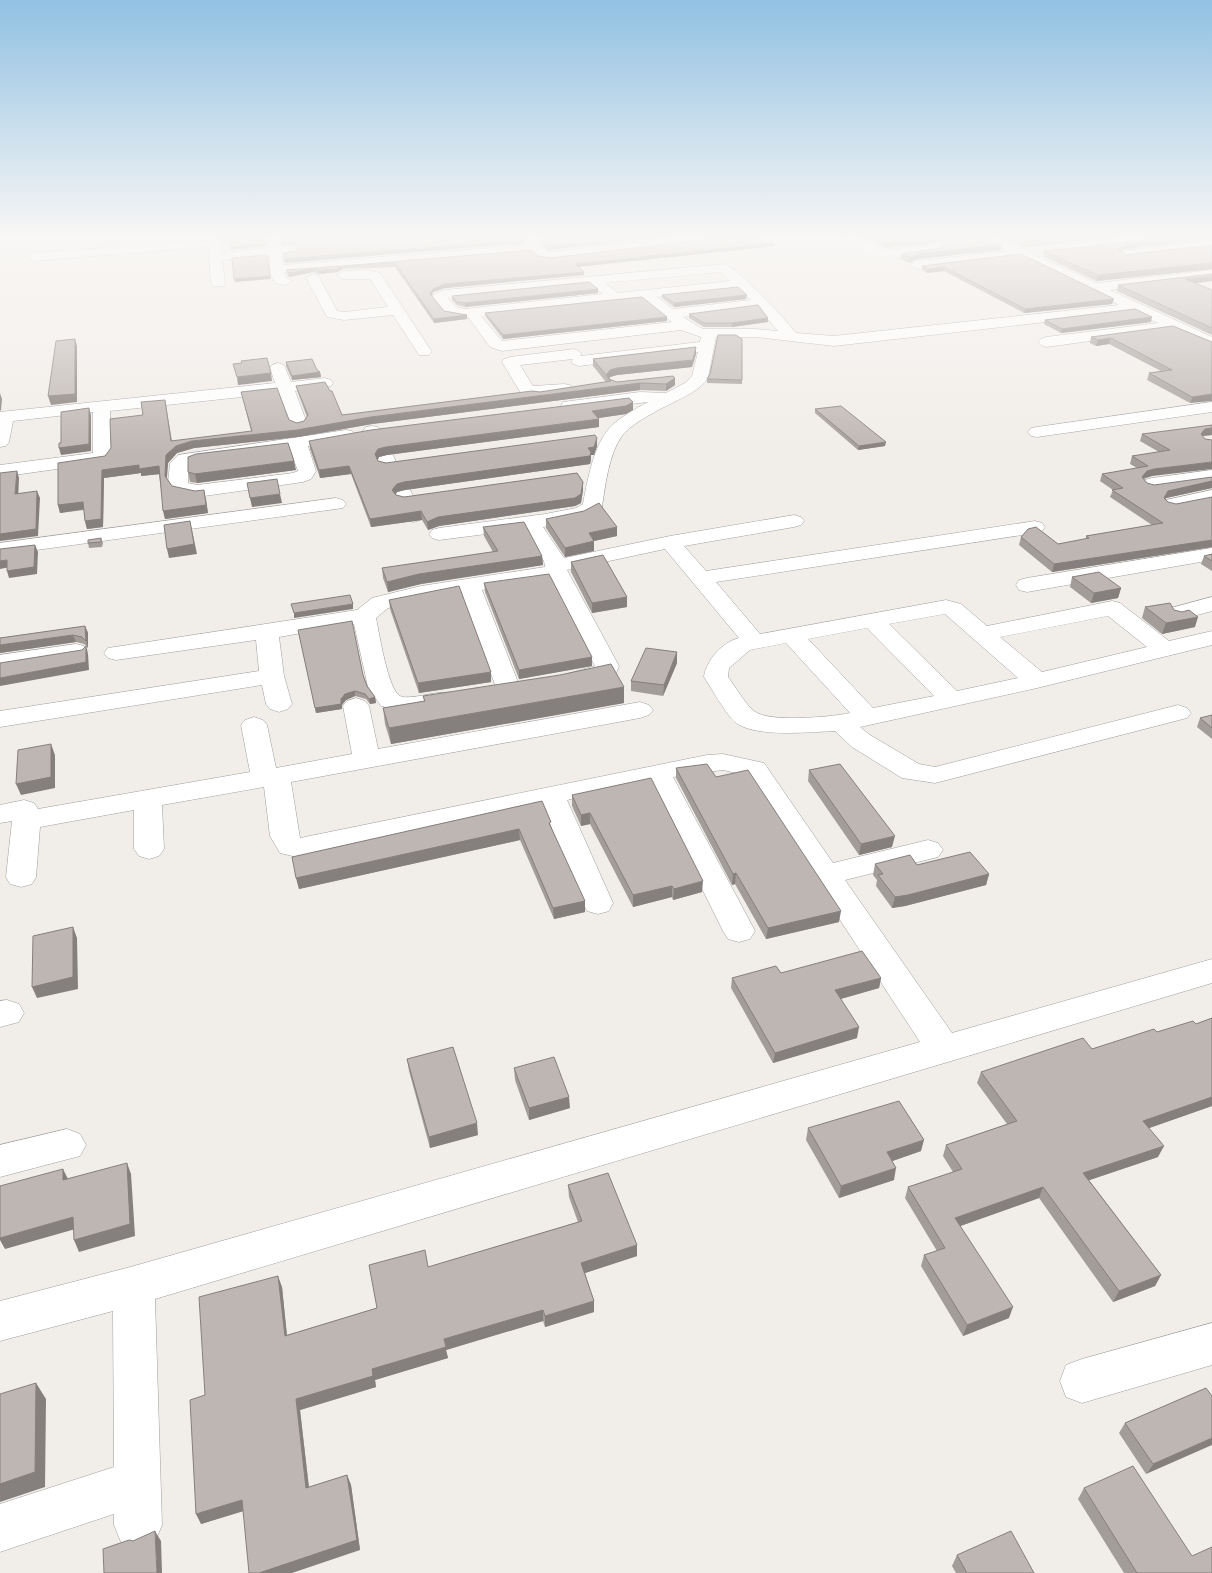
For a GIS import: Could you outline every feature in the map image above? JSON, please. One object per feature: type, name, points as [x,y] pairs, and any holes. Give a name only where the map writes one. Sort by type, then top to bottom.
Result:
[{"type":"street","points":[[330,309],[332,314],[344,316],[397,310],[424,352]]},
{"type":"street","points":[[450,309],[452,312],[472,313],[504,309]]},
{"type":"street","points":[[538,309],[591,376]]},
{"type":"street","points":[[600,309],[625,332]]},
{"type":"street","points":[[664,309],[708,340]]},
{"type":"street","points":[[670,314],[708,309]]},
{"type":"street","points":[[768,309],[790,335]]},
{"type":"street","points":[[578,387],[532,393],[528,391],[510,363],[513,361],[577,357],[756,333],[841,341],[1107,309]]},
{"type":"street","points":[[1143,309],[1212,343]]},
{"type":"street","points":[[472,313],[495,344],[500,346],[684,325]]},
{"type":"street","points":[[1046,342],[1175,325]]},
{"type":"street","points":[[1192,333],[1212,330]]},
{"type":"street","points":[[594,435],[614,432],[641,413],[691,386],[700,378],[708,340]]},
{"type":"street","points":[[278,368],[298,423]]},
{"type":"street","points":[[672,376],[701,373]]},
{"type":"street","points":[[0,442],[2,416],[324,383]]},
{"type":"street","points":[[552,408],[640,397],[670,398]]},
{"type":"street","points":[[0,471],[99,458],[102,456],[101,406]]},
{"type":"street","points":[[1037,432],[1212,408]]},
{"type":"street","points":[[298,444],[307,470],[304,475],[296,478],[201,491],[187,491],[181,488],[178,482],[179,463],[185,459],[298,444],[391,428]]},
{"type":"street","points":[[372,431],[413,516]]},
{"type":"street","points":[[440,534],[568,516],[589,510],[592,507],[598,471],[614,432]]},
{"type":"street","points":[[387,462],[407,460]]},
{"type":"street","points":[[579,474],[598,471]]},
{"type":"street","points":[[1152,484],[1212,476]]},
{"type":"street","points":[[405,498],[424,495]]},
{"type":"street","points":[[1174,504],[1212,496]]},
{"type":"street","points":[[0,548],[336,504]]},
{"type":"street","points":[[116,653],[267,632],[364,616],[380,603],[421,593],[557,569],[670,542],[794,521]]},
{"type":"street","points":[[469,586],[500,691],[592,676],[606,671],[607,666],[549,551],[530,522]]},
{"type":"street","points":[[701,578],[1035,527]]},
{"type":"street","points":[[670,542],[754,641]]},
{"type":"street","points":[[1027,584],[1212,554]]},
{"type":"street","points":[[1179,612],[1212,604]]},
{"type":"street","points":[[1037,681],[953,609],[946,607],[754,641],[743,644],[728,654],[716,667],[716,676],[745,717],[764,724],[789,726],[842,723],[1037,681],[1212,638]]},
{"type":"street","points":[[983,634],[1112,608],[1165,650]]},
{"type":"street","points":[[364,616],[377,678],[385,696],[391,701],[412,704],[465,696]]},
{"type":"street","points":[[872,620],[951,699]]},
{"type":"street","points":[[267,632],[272,676],[278,704]]},
{"type":"street","points":[[790,634],[867,717]]},
{"type":"street","points":[[0,662],[76,651]]},
{"type":"street","points":[[0,720],[272,676]]},
{"type":"street","points":[[356,706],[367,760]]},
{"type":"street","points":[[21,877],[26,820],[148,800],[640,710]]},
{"type":"street","points":[[842,723],[861,740],[912,772],[935,775],[1178,713]]},
{"type":"street","points":[[254,725],[271,777],[284,836],[290,846],[301,848],[550,794],[708,763],[723,762],[754,769],[943,1048]]},
{"type":"street","points":[[657,772],[739,931]]},
{"type":"street","points":[[550,794],[598,903]]},
{"type":"street","points":[[148,800],[149,849]]},
{"type":"street","points":[[826,875],[928,850]]},
{"type":"street","points":[[0,1321],[134,1286],[943,1048],[1212,971]]},
{"type":"street","points":[[0,1160],[67,1146]]},
{"type":"street","points":[[0,1528],[138,1504],[134,1286]]},
{"type":"street","points":[[1082,1380],[1212,1344]]},
{"type":"building","points":[[427,309],[443,309],[467,315],[434,319]]},
{"type":"building","points":[[520,309],[658,309],[667,317],[503,335],[485,313]]},
{"type":"building","points":[[724,309],[761,309],[768,318],[732,323],[704,323],[689,314]]},
{"type":"building","points":[[1132,309],[1152,317],[1062,329],[1045,320]]},
{"type":"building","points":[[1171,309],[1212,309],[1212,328]]},
{"type":"building","points":[[1173,326],[1212,342],[1212,394],[1192,397],[1149,373],[1172,370],[1111,338],[1098,340],[1091,337]]},
{"type":"building","points":[[718,335],[736,335],[742,339],[742,380],[707,379],[710,374]]},
{"type":"building","points":[[75,339],[75,394],[48,396],[56,341]]},
{"type":"building","points":[[696,347],[693,360],[617,368],[610,370],[607,374],[609,378],[593,359]]},
{"type":"building","points":[[267,358],[271,373],[237,377],[233,364],[242,363],[241,361]]},
{"type":"building","points":[[312,359],[317,370],[320,372],[292,376],[286,362]]},
{"type":"building","points":[[673,376],[675,378],[666,384],[640,383],[371,417],[297,430],[192,441],[176,446],[166,455],[165,476],[172,486],[195,491],[204,490],[206,505],[163,511],[159,466],[139,469],[139,465],[102,470],[101,519],[85,521],[83,502],[58,505],[58,463],[105,456],[111,448],[110,419],[143,415],[141,402],[165,400],[171,441],[252,431],[241,392],[277,388],[289,420],[297,423],[304,421],[308,415],[296,386],[325,382],[330,391],[332,391],[342,415],[532,391],[540,392],[611,381],[610,379],[617,382]]},
{"type":"building","points":[[629,398],[633,402],[626,406],[592,411],[599,419],[378,449],[375,454],[378,461],[386,463],[595,435],[597,438],[594,447],[588,448],[591,452],[590,456],[397,484],[392,490],[396,495],[404,497],[577,473],[583,482],[581,494],[575,498],[438,517],[427,522],[421,511],[370,519],[349,466],[319,470],[309,441],[371,430]]},
{"type":"building","points":[[841,406],[886,442],[859,446],[815,409]]},
{"type":"building","points":[[89,408],[89,444],[59,448],[59,443],[61,443],[61,412]]},
{"type":"building","points":[[1212,425],[1212,428],[1205,429],[1201,434],[1205,439],[1212,440],[1212,462],[1154,469],[1147,471],[1142,477],[1147,483],[1154,485],[1212,477],[1212,481],[1168,491],[1164,498],[1168,502],[1176,504],[1212,497],[1212,540],[1054,564],[1021,537],[1028,529],[1036,527],[1058,544],[1089,538],[1086,536],[1163,523],[1112,490],[1123,488],[1102,474],[1148,466],[1132,456],[1170,450],[1142,434]]},
{"type":"building","points":[[288,443],[294,461],[195,474],[188,472],[188,457],[196,454]]},
{"type":"building","points":[[17,471],[15,494],[37,491],[36,529],[0,534],[0,473]]},
{"type":"building","points":[[277,479],[280,494],[250,498],[247,483]]},
{"type":"building","points":[[599,503],[617,527],[589,533],[594,541],[565,548],[546,519],[584,511]]},
{"type":"building","points":[[190,521],[194,544],[167,549],[164,525]]},
{"type":"building","points":[[524,522],[542,556],[419,574],[387,582],[382,568],[498,551],[483,527]]},
{"type":"building","points":[[101,538],[101,542],[88,543],[88,540]]},
{"type":"building","points":[[35,545],[34,567],[7,571],[7,560],[0,561],[0,549]]},
{"type":"building","points":[[1212,554],[1212,561],[1204,556]]},
{"type":"building","points":[[603,555],[627,597],[592,603],[571,562]]},
{"type":"building","points":[[1099,572],[1121,588],[1094,593],[1072,577]]},
{"type":"building","points":[[549,574],[592,657],[519,670],[484,583]]},
{"type":"building","points":[[459,586],[491,672],[418,683],[389,600]]},
{"type":"building","points":[[350,595],[353,604],[294,613],[291,604]]},
{"type":"building","points":[[1170,603],[1174,610],[1182,612],[1189,610],[1198,617],[1166,623],[1145,607]]},
{"type":"building","points":[[352,621],[363,675],[367,686],[375,697],[369,699],[365,694],[355,691],[345,694],[341,699],[341,704],[315,708],[298,630]]},
{"type":"building","points":[[85,626],[86,641],[82,637],[73,635],[0,645],[0,638]]},
{"type":"building","points":[[86,646],[86,662],[0,678],[0,663],[82,650]]},
{"type":"building","points":[[646,648],[677,652],[664,685],[631,681]]},
{"type":"building","points":[[611,664],[624,687],[389,728],[383,708],[425,701],[423,696],[560,675]]},
{"type":"building","points":[[1212,715],[1212,728],[1200,718]]},
{"type":"building","points":[[51,744],[51,777],[16,784],[18,750]]},
{"type":"building","points":[[707,764],[716,777],[748,770],[841,911],[768,928],[736,873],[733,874],[676,768]]},
{"type":"building","points":[[840,764],[895,836],[861,844],[809,770]]},
{"type":"building","points":[[651,778],[703,881],[674,889],[672,886],[633,895],[590,813],[581,815],[572,795]]},
{"type":"building","points":[[542,801],[551,822],[549,823],[585,901],[553,908],[519,829],[296,878],[292,857]]},
{"type":"building","points":[[970,852],[989,874],[895,897],[878,875],[883,874],[875,864],[910,855],[917,865]]},
{"type":"building","points":[[73,927],[73,977],[32,987],[33,936]]},
{"type":"building","points":[[862,951],[881,978],[835,990],[859,1027],[775,1053],[732,978],[776,966],[781,973]]},
{"type":"building","points":[[1212,1018],[1212,1097],[1143,1121],[1164,1146],[1083,1173],[1161,1275],[1119,1291],[1043,1187],[955,1218],[1013,1307],[967,1325],[924,1255],[945,1248],[908,1187],[962,1169],[946,1145],[1017,1121],[981,1072],[1083,1038],[1092,1049],[1154,1029],[1157,1032],[1193,1021],[1196,1024]]},
{"type":"building","points":[[453,1047],[477,1123],[429,1137],[407,1059]]},
{"type":"building","points":[[554,1057],[569,1097],[529,1108],[514,1068]]},
{"type":"building","points":[[899,1101],[924,1140],[887,1152],[896,1168],[841,1186],[808,1128]]},
{"type":"building","points":[[127,1163],[130,1224],[74,1240],[73,1217],[0,1238],[0,1186],[63,1169],[63,1180]]},
{"type":"building","points":[[608,1173],[637,1245],[581,1263],[594,1301],[545,1316],[543,1310],[444,1339],[446,1347],[372,1369],[373,1376],[296,1399],[306,1488],[347,1475],[357,1540],[259,1573],[249,1573],[242,1500],[196,1514],[190,1400],[205,1395],[199,1297],[278,1276],[285,1336],[377,1308],[369,1265],[425,1250],[428,1267],[582,1221],[568,1185]]},
{"type":"building","points":[[36,1383],[35,1472],[0,1484],[0,1394]]},
{"type":"building","points":[[1206,1388],[1212,1396],[1212,1438],[1153,1464],[1125,1423]]},
{"type":"building","points":[[1133,1466],[1192,1556],[1212,1547],[1212,1573],[1137,1573],[1084,1488]]},
{"type":"building","points":[[155,1531],[157,1573],[104,1573],[103,1549],[129,1540],[133,1541]]},
{"type":"building","points":[[1011,1531],[1034,1573],[967,1573],[957,1555]]}]
